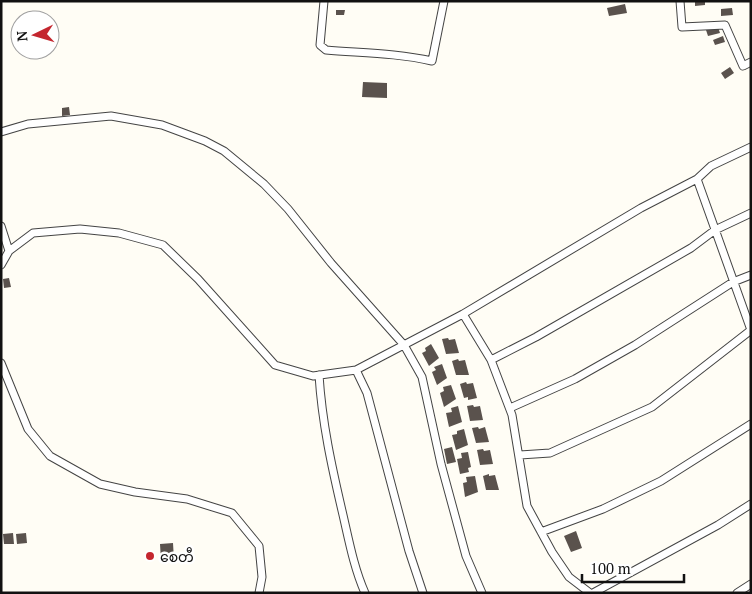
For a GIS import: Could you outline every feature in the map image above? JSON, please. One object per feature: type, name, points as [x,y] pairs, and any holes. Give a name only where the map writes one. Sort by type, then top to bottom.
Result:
[{"type":"street","points":[[324,1],[320,45],[326,50],[403,54],[432,61],[444,1]]},
{"type":"street","points":[[680,1],[682,27],[725,25],[743,66],[751,62]]},
{"type":"street","points":[[1,132],[28,124],[111,116],[162,125],[205,141],[224,151],[264,184],[288,209],[331,263],[404,345],[422,377],[441,464],[466,556],[482,593]]},
{"type":"street","points":[[1,265],[9,251],[33,233],[80,229],[119,234],[163,245],[275,365],[313,376],[356,370],[463,314],[641,208],[697,179],[711,166],[751,147]]},
{"type":"street","points":[[520,455],[550,453],[652,407],[751,330],[697,179]]},
{"type":"street","points":[[490,360],[536,337],[691,248],[715,230],[751,213]]},
{"type":"street","points":[[1,226],[9,251]]},
{"type":"street","points":[[510,408],[575,379],[635,345],[734,282],[751,275]]},
{"type":"street","points":[[463,314],[490,360],[510,408],[520,455],[527,506],[569,577],[592,593],[718,525],[751,504]]},
{"type":"street","points":[[1,363],[28,429],[50,456],[100,484],[135,492],[187,499],[232,513],[259,546],[262,577],[259,593]]},
{"type":"street","points":[[356,370],[367,392],[408,551],[423,593]]},
{"type":"street","points":[[318,375],[321,416],[332,470],[360,582],[365,593]]},
{"type":"street","points":[[541,532],[603,509],[661,481],[751,424]]},
{"type":"street","points":[[737,593],[751,584]]},
{"type":"building","points":[[695,1],[705,1],[705,5],[695,6]]},
{"type":"building","points":[[625,4],[627,13],[609,16],[607,8]]},
{"type":"building","points":[[732,8],[733,15],[721,16],[721,9]]},
{"type":"building","points":[[336,10],[345,10],[344,15],[336,15]]},
{"type":"building","points":[[718,27],[720,33],[708,36],[706,30]]},
{"type":"building","points":[[723,36],[725,42],[715,45],[713,40]]},
{"type":"building","points":[[730,67],[734,73],[725,79],[721,73]]},
{"type":"building","points":[[363,82],[387,83],[387,98],[362,97]]},
{"type":"building","points":[[69,107],[70,115],[62,116],[62,108]]},
{"type":"building","points":[[9,278],[11,287],[4,288],[3,279]]},
{"type":"building","points":[[448,338],[449,340],[455,339],[459,353],[446,354],[442,339]]},
{"type":"building","points":[[431,344],[439,358],[429,366],[422,353]]},
{"type":"building","points":[[458,359],[459,361],[465,360],[469,375],[456,375],[452,361]]},
{"type":"building","points":[[442,364],[447,378],[437,385],[432,372],[436,370],[434,367]]},
{"type":"building","points":[[466,382],[467,384],[473,383],[477,398],[468,400],[468,397],[464,398],[460,384]]},
{"type":"building","points":[[451,385],[456,399],[444,407],[440,393],[444,391],[443,387]]},
{"type":"building","points":[[473,405],[474,407],[480,406],[483,420],[470,421],[467,406]]},
{"type":"building","points":[[458,406],[462,422],[449,427],[446,413],[452,412],[451,408]]},
{"type":"building","points":[[478,427],[479,429],[485,427],[489,442],[476,443],[472,428]]},
{"type":"building","points":[[464,429],[468,445],[456,450],[452,435]]},
{"type":"building","points":[[452,447],[456,462],[447,464],[444,449]]},
{"type":"building","points":[[483,449],[484,451],[490,450],[493,464],[480,465],[477,450]]},
{"type":"building","points":[[468,452],[471,467],[468,468],[469,472],[460,474],[457,459],[462,458],[461,453]]},
{"type":"building","points":[[489,474],[489,476],[495,475],[499,490],[486,490],[483,476]]},
{"type":"building","points":[[475,476],[478,492],[465,497],[463,483],[467,482],[466,477]]},
{"type":"building","points":[[576,531],[582,548],[571,552],[564,536]]},
{"type":"building","points":[[13,533],[14,544],[4,544],[3,534]]},
{"type":"building","points":[[26,533],[27,543],[17,544],[16,534]]},
{"type":"building","points":[[173,543],[174,560],[165,563],[161,561],[160,544]]},
{"type":"place","name":"စေတီ","points":[[150,556]]}]
